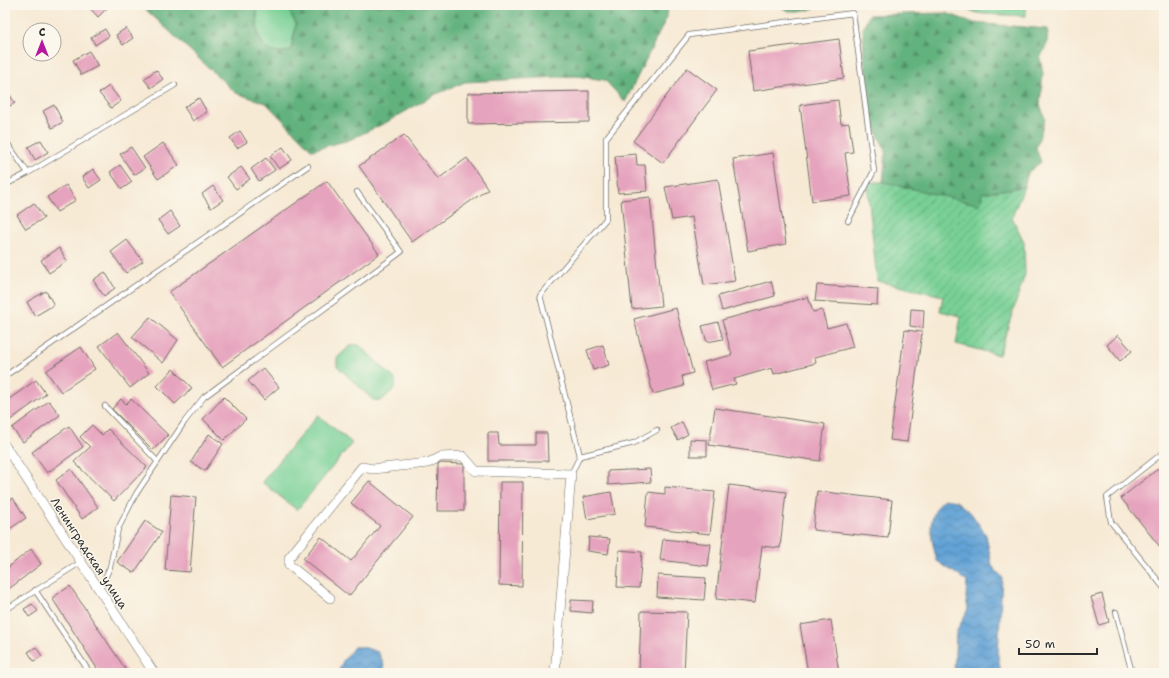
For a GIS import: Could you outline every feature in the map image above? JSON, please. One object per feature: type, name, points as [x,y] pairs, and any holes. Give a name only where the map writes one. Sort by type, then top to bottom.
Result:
[{"type":"street","name":"Ленинградская улица","points":[[5,446],[154,673]]},
{"type":"street","points":[[330,598],[290,565],[289,558],[362,467],[373,469],[428,463],[440,457],[463,456],[476,472],[571,474],[554,673]]},
{"type":"lane","points":[[571,474],[580,456],[540,295],[606,219],[606,138],[689,35],[853,12],[874,171],[848,221]]},
{"type":"lane","points":[[5,185],[28,173],[175,85]]},
{"type":"lane","points":[[5,140],[28,173]]},
{"type":"lane","points":[[5,376],[308,166]]},
{"type":"lane","points":[[99,591],[110,567],[118,529],[136,494],[204,397],[401,252],[357,192]]},
{"type":"lane","points":[[105,406],[158,461]]},
{"type":"lane","points":[[580,456],[634,443],[657,430]]},
{"type":"lane","points":[[1164,452],[1108,497],[1111,522],[1164,588]]},
{"type":"lane","points":[[5,610],[81,562]]},
{"type":"lane","points":[[35,590],[90,673]]},
{"type":"lane","points":[[1116,612],[1132,673]]},
{"type":"green space","points":[[141,5],[258,5],[257,24],[261,41],[265,47],[272,51],[280,52],[291,50],[296,24],[286,5],[668,5],[667,17],[625,102],[605,80],[576,76],[465,82],[434,95],[387,122],[349,140],[312,150],[266,103],[236,93]]},
{"type":"green space","points":[[258,5],[287,6],[296,24],[291,50],[280,53],[272,52],[265,48],[258,33]]},
{"type":"green space","points":[[777,5],[823,5],[805,11],[794,12],[783,9]]},
{"type":"green space","points":[[913,5],[1026,5],[1026,16],[982,14],[952,6],[914,7]]},
{"type":"green space","points":[[946,13],[974,23],[1048,29],[1047,44],[1040,58],[1043,73],[1040,104],[1045,119],[1036,148],[1041,162],[1028,172],[1024,187],[982,193],[980,205],[883,182],[886,151],[867,107],[867,75],[864,60],[863,28],[869,15]]},
{"type":"green space","points":[[867,182],[883,182],[980,205],[982,193],[1024,187],[1012,217],[1024,242],[1025,274],[999,355],[956,344],[961,316],[940,311],[943,296],[877,281]]},
{"type":"green space","points":[[351,345],[359,345],[395,379],[395,388],[381,401],[373,400],[337,366],[337,358]]},
{"type":"green space","points":[[318,415],[352,443],[297,510],[262,482]]},
{"type":"water","points":[[944,499],[956,501],[971,513],[986,535],[992,566],[1002,577],[998,656],[1001,673],[954,673],[956,633],[968,609],[966,598],[967,581],[937,561],[931,528],[934,513]]},
{"type":"water","points":[[354,647],[363,647],[378,652],[383,662],[385,673],[338,673],[343,661]]},
{"type":"building","points":[[87,5],[105,5],[107,8],[98,17]]},
{"type":"building","points":[[126,28],[133,38],[123,45],[116,35]]},
{"type":"building","points":[[105,29],[109,36],[95,45],[91,37]]},
{"type":"building","points":[[839,39],[844,78],[753,91],[748,51]]},
{"type":"building","points":[[89,51],[98,66],[81,75],[73,60]]},
{"type":"building","points":[[687,68],[717,90],[663,163],[633,141]]},
{"type":"building","points":[[156,70],[163,79],[151,88],[144,79]]},
{"type":"building","points":[[109,86],[121,101],[111,108],[99,93]]},
{"type":"building","points":[[6,89],[15,103],[6,108],[5,90]]},
{"type":"building","points":[[589,91],[589,122],[468,124],[468,93]]},
{"type":"building","points":[[199,98],[207,112],[193,121],[184,107]]},
{"type":"building","points":[[838,100],[841,124],[849,123],[853,152],[845,153],[851,196],[812,201],[800,105]]},
{"type":"building","points":[[54,105],[63,122],[52,128],[43,111]]},
{"type":"building","points":[[240,131],[247,142],[237,148],[230,138]]},
{"type":"building","points":[[404,135],[438,179],[467,158],[488,189],[412,242],[359,166]]},
{"type":"building","points":[[41,140],[48,152],[35,160],[28,147]]},
{"type":"building","points":[[163,143],[179,165],[158,179],[143,157]]},
{"type":"building","points":[[131,147],[145,168],[134,175],[120,154]]},
{"type":"building","points":[[283,147],[292,160],[279,169],[270,156]]},
{"type":"building","points":[[773,153],[786,244],[748,251],[733,159]]},
{"type":"building","points":[[636,154],[637,165],[645,165],[647,191],[618,193],[615,156]]},
{"type":"building","points":[[266,158],[275,170],[259,181],[251,169]]},
{"type":"building","points":[[120,165],[132,182],[122,189],[110,172]]},
{"type":"building","points":[[241,167],[250,179],[236,189],[227,177]]},
{"type":"building","points":[[93,169],[101,180],[89,188],[82,177]]},
{"type":"building","points":[[718,179],[735,281],[704,285],[692,217],[672,220],[665,187]]},
{"type":"building","points":[[327,181],[379,254],[222,367],[169,292]]},
{"type":"building","points":[[66,185],[76,200],[57,212],[47,197]]},
{"type":"building","points":[[213,186],[223,200],[211,208],[202,194]]},
{"type":"building","points":[[650,197],[661,306],[632,309],[621,200]]},
{"type":"building","points":[[34,203],[44,218],[26,229],[17,215]]},
{"type":"building","points":[[170,211],[180,226],[168,234],[158,220]]},
{"type":"building","points":[[127,240],[143,261],[126,273],[111,252]]},
{"type":"building","points":[[59,248],[67,261],[49,273],[41,260]]},
{"type":"building","points":[[105,272],[115,288],[104,296],[93,280]]},
{"type":"building","points":[[771,281],[775,296],[722,311],[718,296]]},
{"type":"building","points":[[817,285],[878,289],[877,305],[815,301]]},
{"type":"building","points":[[46,291],[54,305],[35,316],[27,302]]},
{"type":"building","points":[[808,297],[813,312],[822,310],[827,328],[846,323],[853,347],[815,357],[816,363],[774,374],[772,368],[734,379],[736,384],[712,390],[704,362],[732,355],[722,320]]},
{"type":"building","points":[[676,308],[693,373],[682,376],[684,386],[653,394],[634,319]]},
{"type":"building","points":[[911,309],[924,310],[923,328],[910,326]]},
{"type":"building","points":[[150,317],[178,340],[163,363],[132,337]]},
{"type":"building","points":[[718,322],[723,339],[707,342],[702,326]]},
{"type":"building","points":[[905,330],[922,332],[907,442],[890,440]]},
{"type":"building","points":[[118,332],[149,373],[130,388],[99,346]]},
{"type":"building","points":[[1118,335],[1132,351],[1120,361],[1107,345]]},
{"type":"building","points":[[603,345],[609,365],[593,370],[587,350]]},
{"type":"building","points":[[81,347],[95,369],[61,392],[46,371]]},
{"type":"building","points":[[263,368],[279,387],[264,400],[248,381]]},
{"type":"building","points":[[173,369],[192,388],[175,404],[157,386]]},
{"type":"building","points":[[36,380],[46,394],[9,421],[5,416],[5,402]]},
{"type":"building","points":[[224,397],[246,419],[224,440],[203,419]]},
{"type":"building","points":[[121,399],[126,404],[131,399],[168,435],[153,450],[112,409]]},
{"type":"building","points":[[49,401],[60,415],[23,442],[12,428]]},
{"type":"building","points":[[715,408],[825,424],[820,461],[709,445]]},
{"type":"building","points":[[682,422],[688,434],[678,440],[671,428]]},
{"type":"building","points":[[92,425],[102,435],[108,429],[147,467],[114,501],[74,462],[90,447],[80,437]]},
{"type":"building","points":[[69,426],[83,447],[47,473],[32,452]]},
{"type":"building","points":[[488,433],[498,433],[499,445],[536,445],[536,433],[547,433],[548,461],[488,461]]},
{"type":"building","points":[[209,434],[223,444],[205,471],[191,462]]},
{"type":"building","points":[[690,439],[707,440],[707,456],[690,456]]},
{"type":"building","points":[[438,463],[464,464],[464,511],[437,511]]},
{"type":"building","points":[[1164,464],[1164,552],[1121,498]]},
{"type":"building","points":[[71,469],[98,507],[82,519],[56,480]]},
{"type":"building","points":[[650,469],[651,482],[608,485],[608,471]]},
{"type":"building","points":[[369,481],[413,517],[349,596],[303,559],[321,537],[351,561],[380,526],[351,503]]},
{"type":"building","points":[[500,482],[523,482],[522,586],[499,585]]},
{"type":"building","points":[[729,485],[786,492],[780,548],[762,546],[755,603],[716,599]]},
{"type":"building","points":[[665,487],[715,492],[710,534],[645,527],[648,492],[665,494]]},
{"type":"building","points":[[817,491],[892,500],[888,538],[813,530]]},
{"type":"building","points":[[611,492],[615,514],[587,519],[583,497]]},
{"type":"building","points":[[171,495],[196,497],[190,572],[165,570]]},
{"type":"building","points":[[13,498],[26,518],[5,532],[5,504]]},
{"type":"building","points":[[145,521],[162,532],[134,573],[117,562]]},
{"type":"building","points":[[589,537],[610,539],[608,554],[588,551]]},
{"type":"building","points":[[663,539],[711,544],[708,566],[660,560]]},
{"type":"building","points":[[31,549],[41,564],[5,592],[5,570]]},
{"type":"building","points":[[619,550],[642,552],[639,588],[617,587]]},
{"type":"building","points":[[658,575],[706,578],[704,600],[657,597]]},
{"type":"building","points":[[70,586],[128,673],[100,673],[52,598]]},
{"type":"building","points":[[1102,594],[1109,622],[1099,625],[1091,597]]},
{"type":"building","points":[[571,600],[593,601],[592,613],[571,611]]},
{"type":"building","points":[[32,604],[38,611],[29,617],[24,609]]},
{"type":"building","points":[[641,611],[687,612],[684,673],[639,673]]},
{"type":"building","points":[[831,620],[839,673],[808,673],[800,625]]},
{"type":"building","points":[[36,647],[42,656],[34,661],[28,652]]}]
